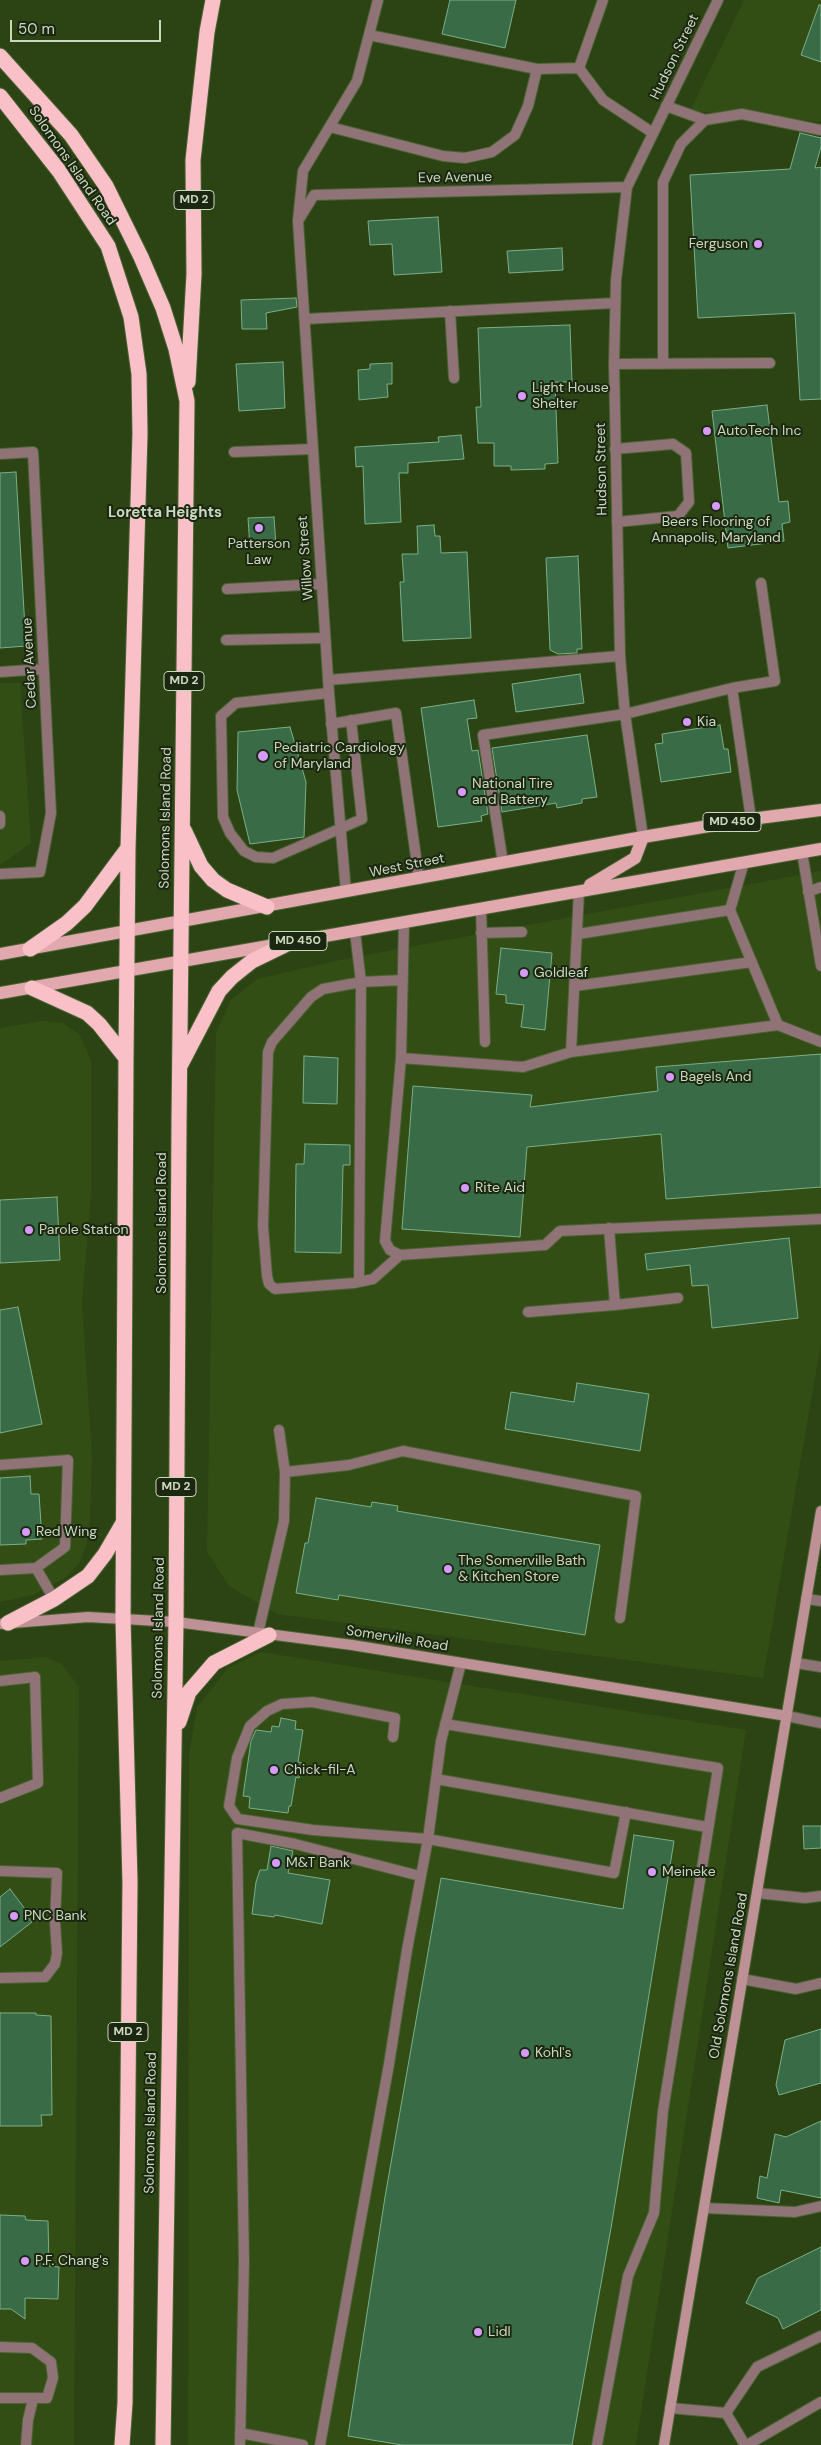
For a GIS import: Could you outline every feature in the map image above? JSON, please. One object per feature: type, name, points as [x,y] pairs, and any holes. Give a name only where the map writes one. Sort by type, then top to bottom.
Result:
[{"type":"highway","name":"MD 2","points":[[187,400],[194,274],[193,160],[207,32],[213,0]]},
{"type":"highway","name":"Solomons Island Road","points":[[0,56],[71,135],[106,186],[141,257],[162,308],[176,350],[187,400],[179,1068],[176,1622],[163,2445]]},
{"type":"highway","name":"Solomons Island Road","points":[[0,96],[59,172],[108,246],[131,317],[139,374],[140,434],[127,932],[122,1619],[130,1882],[125,2403],[122,2445]]},
{"type":"highway","points":[[182,826],[201,866],[213,880],[227,890],[267,907]]},
{"type":"highway","points":[[30,949],[67,923],[85,906],[128,848]]},
{"type":"highway","points":[[179,1068],[219,991],[232,977],[252,961],[290,943]]},
{"type":"highway","points":[[32,988],[87,1014],[99,1024],[126,1058]]},
{"type":"highway","points":[[4,1624],[54,1599],[88,1576],[105,1554],[123,1522]]},
{"type":"highway","points":[[174,1741],[189,1692],[214,1663],[263,1634]]},
{"type":"main road","name":"West Street","points":[[0,954],[181,923],[643,837],[751,819],[821,810]]},
{"type":"main road","points":[[579,891],[635,858],[643,837]]},
{"type":"main road","name":"MD 450","points":[[0,994],[821,849]]},
{"type":"main road","name":"Old Solomons Island Road","points":[[664,2445],[821,1512]]},
{"type":"main road","name":"Somerville Road","points":[[4,1624],[88,1617],[176,1622],[461,1662],[787,1716]]},
{"type":"street","name":"Willow Street","points":[[346,892],[328,693],[298,221],[303,171],[357,81],[378,0]]},
{"type":"street","points":[[579,68],[603,0]]},
{"type":"street","name":"Hudson Street","points":[[643,837],[625,714],[620,656],[614,364],[616,280],[627,187],[718,0]]},
{"type":"street","points":[[369,35],[537,69],[579,68]]},
{"type":"street","points":[[579,68],[603,100],[653,133]]},
{"type":"street","points":[[330,127],[443,156],[465,158],[492,152],[515,135],[528,106],[537,69]]},
{"type":"street","points":[[666,106],[705,120],[742,114],[821,130]]},
{"type":"street","points":[[663,364],[663,182],[681,144],[705,120]]},
{"type":"street","name":"Eve Avenue","points":[[298,221],[314,195],[627,187]]},
{"type":"street","points":[[305,319],[615,303]]},
{"type":"street","points":[[450,311],[454,378]]},
{"type":"street","points":[[614,364],[770,363]]},
{"type":"street","points":[[616,449],[673,444],[686,453],[689,502],[678,516],[617,522]]},
{"type":"street","points":[[234,452],[313,449]]},
{"type":"street","name":"Cedar Avenue","points":[[0,454],[33,452],[51,813],[40,872],[0,874]]},
{"type":"street","points":[[503,863],[483,735],[625,714],[732,688],[775,681],[761,583]]},
{"type":"street","points":[[227,590],[322,584]]},
{"type":"street","points":[[226,640],[325,638]]},
{"type":"street","points":[[328,680],[620,656]]},
{"type":"street","points":[[0,672],[44,669]]},
{"type":"street","points":[[732,688],[751,819]]},
{"type":"street","points":[[328,693],[236,703],[221,716],[223,816],[230,833],[244,851],[256,857],[273,858],[362,819],[351,720]]},
{"type":"street","points":[[331,724],[396,713],[419,879]]},
{"type":"street","points":[[0,816],[0,824]]},
{"type":"street","points":[[802,852],[821,966]]},
{"type":"street","points":[[744,862],[730,910],[778,1024]]},
{"type":"street","points":[[808,892],[821,887]]},
{"type":"street","points":[[571,1052],[579,891]]},
{"type":"street","points":[[481,908],[485,1042]]},
{"type":"street","points":[[578,934],[730,910]]},
{"type":"street","points":[[404,922],[401,1058],[385,1241],[390,1250],[400,1255],[545,1245],[560,1231],[821,1219]]},
{"type":"street","points":[[355,932],[361,982],[359,1282]]},
{"type":"street","points":[[481,932],[522,932]]},
{"type":"street","points":[[575,986],[752,962]]},
{"type":"street","points":[[400,1255],[373,1280],[275,1289],[269,1284],[263,1226],[268,1052],[272,1042],[311,997],[323,989],[361,982],[402,980]]},
{"type":"street","points":[[401,1058],[523,1067],[571,1052],[778,1024],[821,1042]]},
{"type":"street","points":[[609,1228],[615,1305]]},
{"type":"street","points":[[528,1312],[678,1298]]},
{"type":"street","points":[[263,1634],[284,1522],[285,1472],[279,1430]]},
{"type":"street","points":[[285,1472],[349,1464],[403,1451],[636,1496],[620,1618]]},
{"type":"street","points":[[0,1465],[68,1460],[65,1547],[36,1568],[0,1570]]},
{"type":"street","points":[[36,1568],[54,1599]]},
{"type":"street","points":[[806,1599],[821,1601]]},
{"type":"street","points":[[320,2445],[428,1839],[445,1724],[461,1662]]},
{"type":"street","points":[[796,1663],[821,1667]]},
{"type":"street","points":[[0,1682],[35,1677],[38,1783],[0,1798]]},
{"type":"street","points":[[393,1737],[395,1718],[312,1702],[282,1704],[268,1711],[250,1726],[237,1758],[230,1806],[238,1819],[313,1830],[428,1839],[614,1873],[626,1812]]},
{"type":"street","points":[[787,1716],[821,1723]]},
{"type":"street","points":[[445,1724],[491,1733],[718,1768],[707,1827],[663,2111],[654,2213],[628,2276],[597,2445]]},
{"type":"street","points":[[436,1779],[707,1827]]},
{"type":"street","points":[[240,2445],[244,2261],[237,1834],[295,1844],[420,1876]]},
{"type":"street","points":[[0,1872],[57,1873],[55,1922],[57,1953],[54,1964],[45,1977],[0,1978]]},
{"type":"street","points":[[757,1893],[805,1898],[821,1896]]},
{"type":"street","points":[[742,1979],[796,1989],[821,1983]]},
{"type":"street","points":[[704,2208],[796,2212],[821,2206]]},
{"type":"street","points":[[726,2413],[757,2367],[821,2336]]},
{"type":"street","points":[[0,2347],[32,2348],[51,2362],[53,2378],[47,2398],[0,2398]]},
{"type":"street","points":[[26,2445],[28,2420],[33,2398]]},
{"type":"street","points":[[726,2413],[746,2445],[821,2402]]},
{"type":"street","points":[[670,2408],[726,2413]]},
{"type":"street","points":[[240,2433],[303,2445]]},
{"type":"shaded area","points":[[744,0],[821,0],[821,122],[690,111]]},
{"type":"shaded area","points":[[0,683],[20,683],[31,843],[0,865]]},
{"type":"shaded area","points":[[821,871],[821,1343],[763,1678],[277,1614],[229,1586],[207,1552],[216,1033],[231,1000],[257,979],[344,959]]},
{"type":"shaded area","points":[[42,1021],[63,1023],[79,1034],[91,1060],[91,1194],[82,1304],[92,1455],[90,1520],[86,1547],[78,1565],[65,1578],[33,1595],[0,1602],[0,1028]]},
{"type":"shaded area","points":[[261,1652],[746,1730],[636,2445],[188,2445],[189,1755],[197,1707],[228,1668]]},
{"type":"shaded area","points":[[46,1657],[62,1664],[79,1687],[74,2445],[0,2445],[0,1661]]},
{"type":"building","points":[[450,0],[516,0],[505,48],[442,34]]},
{"type":"building","points":[[819,5],[821,5],[821,62],[801,55]]},
{"type":"building","name":"Ferguson","points":[[800,133],[821,138],[821,147],[815,168],[821,167],[821,399],[800,400],[795,313],[698,318],[690,175],[790,169]]},
{"type":"building","points":[[438,217],[442,272],[394,275],[392,244],[370,245],[368,221]]},
{"type":"building","points":[[562,248],[563,270],[509,273],[507,251]]},
{"type":"building","points":[[296,298],[297,307],[266,313],[267,329],[242,329],[241,300]]},
{"type":"building","name":"Light House Shelter","points":[[570,325],[572,382],[555,382],[558,463],[545,464],[545,469],[511,470],[511,466],[494,466],[494,443],[478,443],[476,407],[481,407],[478,328]]},
{"type":"building","points":[[283,362],[285,408],[239,411],[236,364]]},
{"type":"building","points":[[392,363],[392,384],[387,384],[388,397],[359,400],[358,370],[370,369],[370,364]]},
{"type":"building","points":[[767,405],[779,502],[788,501],[790,522],[782,524],[784,541],[728,548],[712,411]]},
{"type":"building","points":[[461,435],[464,459],[408,463],[408,473],[399,473],[401,522],[365,524],[363,466],[356,467],[355,447],[439,442],[438,437]]},
{"type":"building","points":[[16,472],[26,646],[0,648],[0,473]]},
{"type":"building","points":[[274,517],[276,546],[250,548],[248,518]]},
{"type":"building","points":[[434,525],[435,536],[440,536],[441,553],[467,552],[471,638],[403,641],[400,582],[404,582],[402,554],[418,554],[417,526]]},
{"type":"building","points":[[578,556],[582,649],[577,649],[577,653],[558,654],[550,650],[546,558]]},
{"type":"building","points":[[580,674],[584,703],[516,712],[512,684]]},
{"type":"building","points":[[474,700],[477,718],[467,719],[472,751],[478,750],[488,814],[481,816],[482,821],[438,827],[421,708]]},
{"type":"building","points":[[720,725],[724,749],[728,749],[731,772],[661,782],[655,744],[663,743],[662,734]]},
{"type":"building","points":[[290,727],[306,782],[304,837],[250,844],[237,790],[238,732]]},
{"type":"building","points":[[587,735],[597,797],[582,799],[582,803],[557,808],[556,803],[502,812],[492,748]]},
{"type":"building","name":"Goldleaf","points":[[501,948],[552,953],[545,1030],[521,1027],[524,1005],[506,1003],[506,995],[496,994]]},
{"type":"building","points":[[821,1054],[821,1187],[666,1199],[661,1134],[527,1147],[520,1237],[402,1229],[413,1086],[532,1095],[530,1107],[658,1091],[656,1067]]},
{"type":"building","points":[[304,1056],[338,1058],[337,1104],[303,1103]]},
{"type":"building","points":[[305,1144],[350,1145],[350,1165],[343,1165],[341,1253],[295,1252],[296,1164],[304,1164]]},
{"type":"building","name":"Parole Station","points":[[57,1197],[60,1260],[0,1263],[0,1200]]},
{"type":"building","points":[[789,1238],[798,1318],[712,1328],[708,1285],[692,1286],[690,1265],[647,1270],[645,1254]]},
{"type":"building","points":[[18,1307],[42,1424],[0,1433],[0,1310]]},
{"type":"building","points":[[577,1383],[649,1394],[640,1451],[505,1429],[511,1392],[574,1402]]},
{"type":"building","points":[[30,1476],[31,1494],[39,1494],[42,1539],[26,1540],[26,1544],[0,1545],[0,1478]]},
{"type":"building","name":"The Somerville Bath & Kitchen Store","points":[[316,1498],[371,1507],[372,1502],[398,1506],[397,1511],[600,1545],[585,1635],[339,1595],[338,1600],[296,1593]]},
{"type":"building","name":"Chick-fil-A","points":[[281,1718],[296,1721],[295,1729],[303,1730],[298,1762],[302,1763],[299,1778],[296,1777],[291,1806],[289,1806],[288,1813],[249,1808],[250,1797],[243,1796],[251,1741],[256,1730],[271,1732],[272,1726],[279,1727]]},
{"type":"building","points":[[803,1826],[821,1826],[821,1848],[804,1849]]},
{"type":"building","points":[[634,1835],[674,1841],[611,2228],[572,2445],[402,2445],[348,2436],[385,2197],[441,1878],[623,1909]]},
{"type":"building","points":[[271,1846],[293,1851],[288,1873],[330,1880],[322,1924],[275,1915],[274,1917],[252,1914],[256,1882],[260,1870],[267,1870]]},
{"type":"building","name":"PNC Bank","points":[[10,1889],[32,1922],[0,1947],[0,1897]]},
{"type":"building","points":[[0,2013],[36,2013],[36,2015],[51,2016],[52,2115],[41,2115],[42,2126],[0,2126]]},
{"type":"building","points":[[821,2029],[821,2083],[779,2095],[776,2085],[785,2040]]},
{"type":"building","points":[[821,2121],[821,2198],[781,2190],[779,2203],[757,2198],[760,2176],[767,2178],[775,2134],[786,2137]]},
{"type":"building","name":"P.F. Chang's","points":[[0,2215],[25,2216],[26,2220],[48,2221],[49,2266],[59,2267],[58,2299],[25,2298],[25,2319],[11,2309],[0,2309]]},
{"type":"building","points":[[821,2247],[821,2310],[783,2329],[778,2318],[746,2303],[758,2278]]},
{"type":"place","name":"Ferguson","points":[[758,244]]},
{"type":"place","name":"Light House Shelter","points":[[522,396]]},
{"type":"place","name":"AutoTech Inc","points":[[707,431]]},
{"type":"place","name":"Beers Flooring of Annapolis, Maryland","points":[[716,506]]},
{"type":"place","name":"Patterson Law","points":[[259,528]]},
{"type":"place","name":"Kia","points":[[687,722]]},
{"type":"place","name":"Pediatric Cardiology of Maryland","points":[[263,756]]},
{"type":"place","name":"National Tire and Battery","points":[[462,792]]},
{"type":"place","name":"Goldleaf","points":[[524,973]]},
{"type":"place","name":"Bagels And","points":[[670,1077]]},
{"type":"place","name":"Rite Aid","points":[[465,1188]]},
{"type":"place","name":"Parole Station","points":[[29,1230]]},
{"type":"place","name":"Red Wing","points":[[26,1532]]},
{"type":"place","name":"The Somerville Bath & Kitchen Store","points":[[448,1569]]},
{"type":"place","name":"Chick-fil-A","points":[[274,1770]]},
{"type":"place","name":"M&T Bank","points":[[276,1863]]},
{"type":"place","name":"Meineke","points":[[652,1872]]},
{"type":"place","name":"PNC Bank","points":[[14,1916]]},
{"type":"place","name":"Kohl's","points":[[525,2053]]},
{"type":"place","name":"P.F. Chang's","points":[[25,2261]]},
{"type":"place","name":"Lidl","points":[[478,2332]]},
{"type":"district","name":"Loretta Heights","points":[[165,513]]}]
